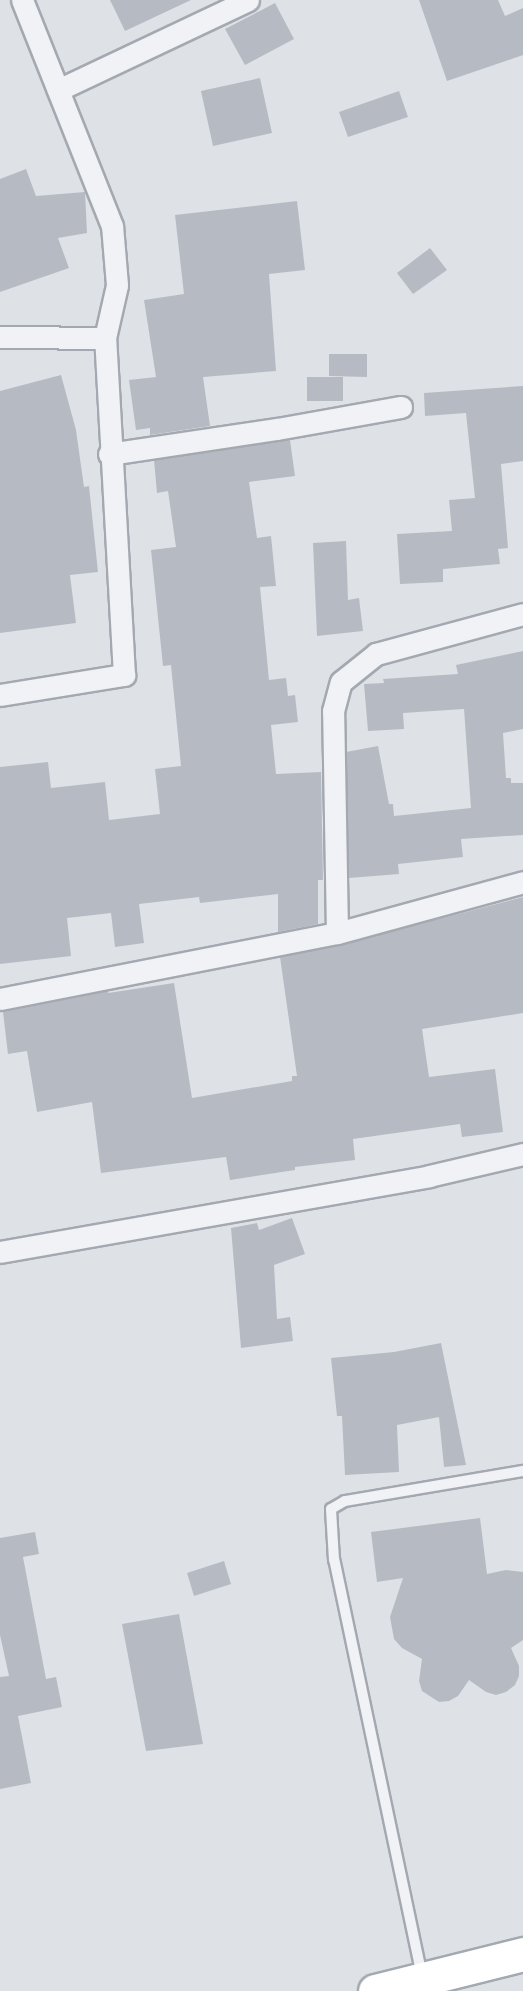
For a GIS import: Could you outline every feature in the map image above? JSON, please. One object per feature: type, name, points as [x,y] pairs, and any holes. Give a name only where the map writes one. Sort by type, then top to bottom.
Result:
[{"type":"highway","points":[[375,1991],[523,1954]]},
{"type":"street","points":[[0,695],[124,675],[105,338],[117,285],[112,226],[22,0]]},
{"type":"street","points":[[58,90],[248,0]]},
{"type":"street","points":[[0,337],[105,338]]},
{"type":"street","points":[[110,454],[277,429],[401,407]]},
{"type":"street","points":[[337,933],[333,711],[341,682],[376,654],[523,614]]},
{"type":"street","points":[[0,999],[337,933],[523,882]]},
{"type":"street","points":[[0,1252],[429,1176],[523,1154]]},
{"type":"lane","points":[[422,1979],[334,1560],[331,1509],[345,1501],[523,1471]]},
{"type":"building","points":[[110,0],[191,0],[125,31]]},
{"type":"building","points":[[419,0],[498,0],[505,16],[523,8],[523,55],[447,81]]},
{"type":"building","points":[[275,3],[294,39],[245,65],[225,29]]},
{"type":"building","points":[[260,78],[272,133],[213,146],[201,91]]},
{"type":"building","points":[[399,91],[408,117],[348,137],[339,112]]},
{"type":"building","points":[[26,169],[36,196],[85,192],[87,233],[58,238],[69,268],[0,292],[0,179]]},
{"type":"building","points":[[297,201],[305,270],[269,274],[276,371],[203,377],[210,426],[150,435],[150,428],[136,430],[129,380],[156,377],[144,300],[184,294],[175,215]]},
{"type":"building","points":[[430,248],[447,270],[413,294],[397,273]]},
{"type":"building","points":[[329,354],[367,354],[367,377],[329,376]]},
{"type":"building","points":[[61,375],[76,430],[84,487],[89,486],[98,572],[70,575],[76,623],[0,633],[0,391]]},
{"type":"building","points":[[307,377],[343,377],[343,401],[307,401]]},
{"type":"building","points":[[523,386],[523,461],[501,464],[508,548],[498,549],[500,564],[443,569],[443,582],[400,584],[397,534],[452,531],[449,500],[475,498],[466,413],[425,416],[424,393]]},
{"type":"building","points":[[290,440],[295,476],[249,482],[257,538],[271,536],[276,586],[260,587],[269,680],[286,678],[288,696],[295,695],[298,722],[271,725],[276,774],[321,772],[323,880],[318,880],[318,924],[278,932],[278,894],[200,903],[199,897],[139,904],[144,943],[115,947],[111,913],[67,918],[71,956],[0,964],[0,767],[48,762],[51,788],[105,782],[109,820],[160,814],[155,769],[181,766],[171,665],[163,666],[151,550],[176,547],[168,491],[157,493],[154,460]]},
{"type":"building","points":[[346,541],[348,600],[359,598],[363,631],[317,636],[313,543]]},
{"type":"building","points":[[523,651],[523,729],[503,733],[506,778],[511,778],[511,783],[523,783],[523,835],[461,839],[463,857],[398,864],[399,874],[349,878],[346,752],[378,746],[389,804],[393,804],[394,816],[471,808],[464,709],[403,713],[404,729],[368,731],[364,684],[384,683],[383,679],[458,674],[456,665]]},
{"type":"building","points":[[523,897],[523,1013],[422,1029],[429,1077],[495,1069],[503,1132],[462,1137],[460,1124],[353,1139],[355,1160],[295,1167],[295,1170],[230,1180],[226,1157],[101,1173],[92,1102],[37,1112],[27,1051],[8,1054],[3,1012],[108,991],[108,993],[174,983],[192,1098],[292,1081],[292,1076],[297,1076],[280,957],[340,945]]},
{"type":"building","points":[[292,1218],[305,1254],[274,1265],[277,1319],[290,1317],[293,1341],[241,1348],[231,1228],[257,1223],[259,1230]]},
{"type":"building","points":[[441,1343],[466,1465],[444,1467],[439,1417],[397,1425],[399,1472],[345,1475],[342,1416],[337,1416],[331,1358],[394,1352]]},
{"type":"building","points":[[480,1518],[487,1574],[506,1570],[523,1572],[523,1640],[511,1648],[519,1666],[519,1676],[515,1685],[506,1692],[496,1695],[486,1692],[469,1680],[458,1696],[449,1701],[439,1702],[422,1691],[419,1681],[422,1659],[402,1648],[394,1639],[390,1617],[403,1578],[377,1582],[371,1532]]},
{"type":"building","points":[[35,1532],[39,1554],[23,1557],[46,1679],[56,1677],[62,1707],[18,1716],[31,1783],[0,1789],[0,1677],[9,1676],[0,1635],[0,1538]]},
{"type":"building","points":[[224,1561],[231,1584],[194,1596],[187,1573]]},
{"type":"building","points":[[179,1614],[203,1744],[146,1751],[122,1624]]}]
